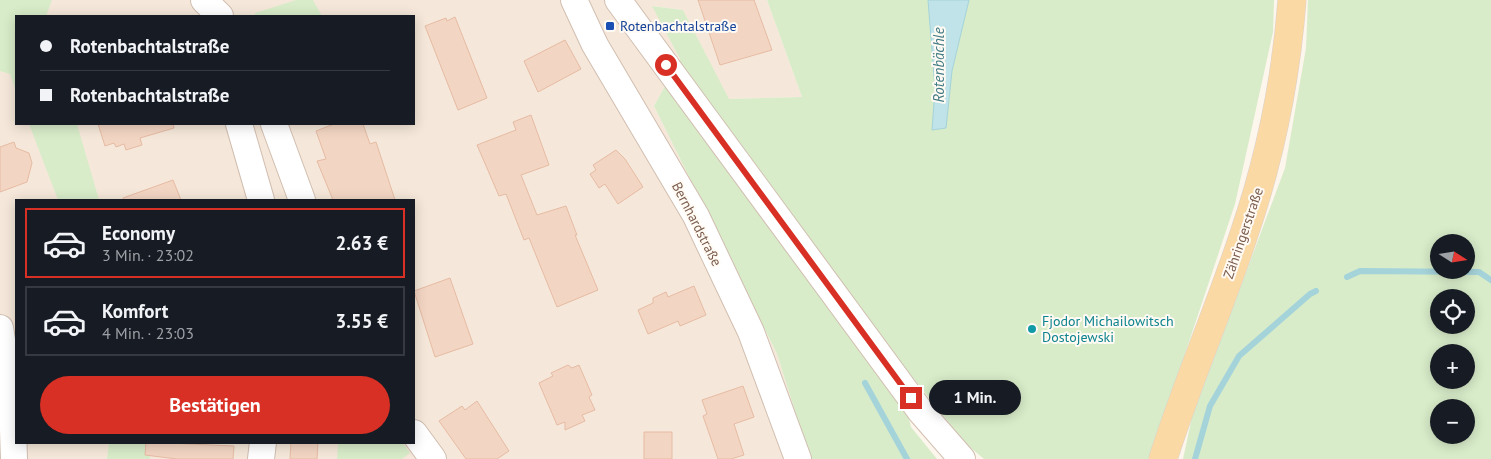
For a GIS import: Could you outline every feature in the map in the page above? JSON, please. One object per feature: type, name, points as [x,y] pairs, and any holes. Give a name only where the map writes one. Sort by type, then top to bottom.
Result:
[{"type":"main road","name":"Zähringerstraße","points":[[1163,459],[1180,405],[1245,234],[1263,171],[1283,80],[1292,0]]},
{"type":"street","points":[[204,0],[219,15]]},
{"type":"street","points":[[227,0],[232,15]]},
{"type":"street","name":"Bernhardstraße","points":[[574,0],[595,45],[696,216],[750,332],[798,459]]},
{"type":"street","points":[[618,0],[921,412],[962,459]]},
{"type":"street","points":[[239,125],[261,199]]},
{"type":"street","points":[[274,125],[302,199]]},
{"type":"street","points":[[0,328],[12,400],[14,459]]},
{"type":"street","points":[[415,434],[433,459]]},
{"type":"street","points":[[261,459],[263,444]]},
{"type":"shaded area","points":[[0,0],[767,0],[802,97],[728,99],[683,10],[653,6],[680,59],[654,106],[777,354],[810,459],[0,459]]},
{"type":"green space","points":[[0,0],[52,0],[46,15],[15,15],[15,88],[10,74],[0,71]]},
{"type":"green space","points":[[296,0],[313,0],[321,15],[255,15],[255,13]]},
{"type":"green space","points":[[767,0],[1274,0],[1273,32],[1235,204],[1150,459],[984,459],[966,444],[893,353],[911,427],[937,459],[810,459],[777,354],[654,106],[680,59],[652,6],[683,10],[729,99],[802,97]]},
{"type":"green space","points":[[1308,0],[1491,0],[1491,459],[1183,459],[1192,417],[1285,168],[1306,48]]},
{"type":"green space","points":[[29,125],[77,125],[99,199],[58,199]]},
{"type":"green space","points":[[109,444],[149,444],[150,459],[107,459]]},
{"type":"green space","points":[[338,444],[404,444],[410,453],[402,459],[337,459]]},
{"type":"water","points":[[928,0],[969,0],[952,71],[946,128],[932,130],[935,89]]},
{"type":"building","points":[[698,0],[754,0],[772,50],[720,65]]},
{"type":"building","points":[[455,17],[487,98],[458,110],[425,26],[446,18],[447,21]]},
{"type":"building","points":[[565,40],[581,69],[538,92],[524,61]]},
{"type":"building","points":[[531,115],[549,165],[521,175],[537,215],[566,206],[577,235],[575,235],[598,290],[557,307],[529,238],[524,240],[506,194],[499,196],[477,145],[516,130],[513,122]]},
{"type":"building","points":[[98,125],[173,125],[174,128],[140,138],[142,145],[126,150],[124,144],[116,147],[114,143],[105,146]]},
{"type":"building","points":[[331,125],[363,125],[370,144],[376,142],[395,199],[333,199],[317,161],[326,159],[316,131]]},
{"type":"building","points":[[14,142],[16,148],[29,153],[32,163],[27,182],[0,192],[0,147]]},
{"type":"building","points":[[616,150],[625,159],[643,187],[618,204],[605,184],[599,188],[590,174],[596,170],[593,165]]},
{"type":"building","points":[[173,180],[181,199],[124,199]]},
{"type":"building","points":[[450,278],[473,344],[435,357],[415,291]]},
{"type":"building","points":[[694,286],[706,315],[680,326],[678,321],[648,334],[638,310],[653,303],[653,298],[666,292],[668,297]]},
{"type":"building","points":[[568,365],[572,368],[579,365],[592,395],[589,397],[595,410],[582,415],[585,421],[565,430],[565,422],[557,425],[539,383],[553,376],[551,373]]},
{"type":"building","points":[[743,386],[754,417],[734,424],[744,455],[731,459],[718,459],[703,416],[707,414],[702,400]]},
{"type":"building","points":[[477,401],[509,451],[497,459],[466,459],[439,421],[462,406],[465,410]]},
{"type":"building","points":[[644,432],[672,432],[672,459],[644,459]]},
{"type":"building","points":[[146,444],[234,446],[233,459],[177,459],[145,455]]},
{"type":"building","points":[[291,444],[318,444],[317,459],[290,459]]},
{"type":"waterway","points":[[1347,277],[1360,271],[1479,272],[1491,280]]},
{"type":"waterway","points":[[1195,459],[1210,406],[1239,356],[1310,294],[1316,291]]},
{"type":"waterway","name":"Rotenbächle","points":[[865,383],[907,459]]},
{"type":"place","name":"Rotenbachtalstraße","points":[[610,26]]},
{"type":"place","name":"Fjodor Michailowitsch Dostojewski","points":[[1032,329]]},
{"type":"route","points":[[666,65],[911,398]]}]
